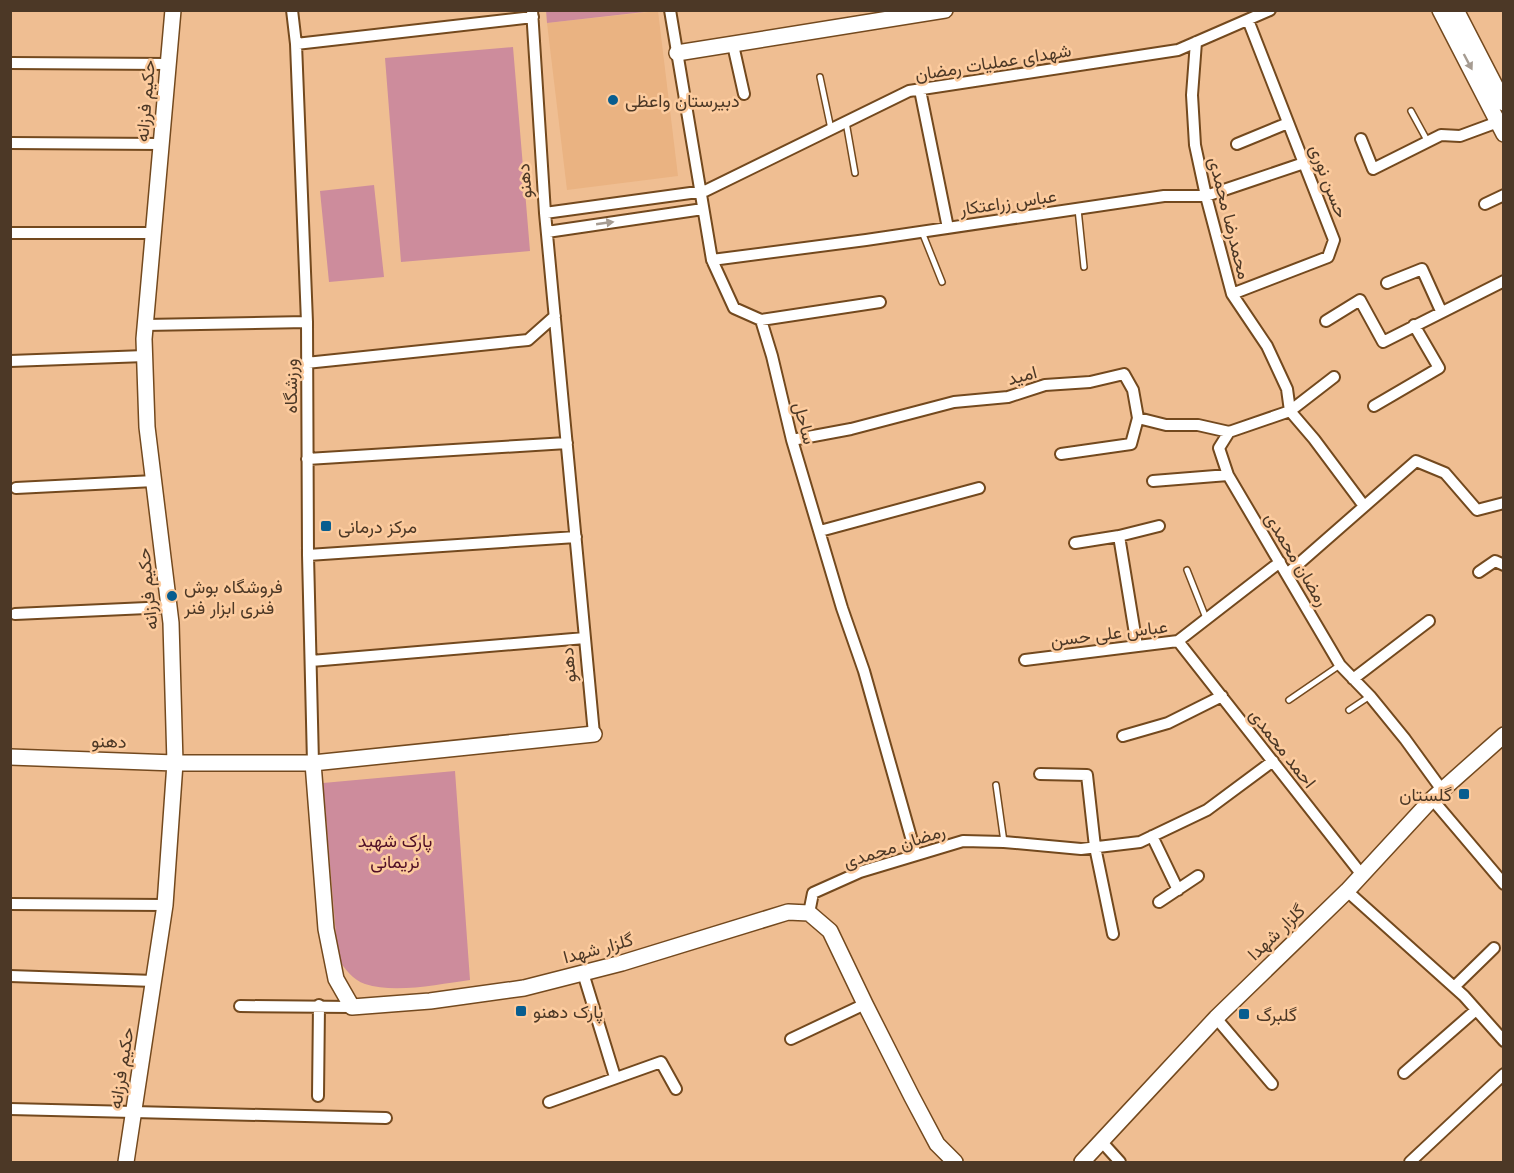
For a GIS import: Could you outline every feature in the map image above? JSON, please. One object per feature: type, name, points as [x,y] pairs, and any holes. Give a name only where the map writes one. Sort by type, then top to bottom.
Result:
[{"type":"street","name":"حکیم فرزانه","points":[[126,1162],[165,905],[175,763],[170,607],[147,427],[145,356],[145,325],[173,10]]},
{"type":"street","name":"ورزشگاه","points":[[292,10],[296,44],[307,322],[308,555],[314,762]]},
{"type":"street","points":[[670,10],[712,260],[734,308],[761,320],[880,302]]},
{"type":"street","points":[[677,53],[945,10]]},
{"type":"street","name":"شهدای عملیات رمضان","points":[[545,213],[699,192],[909,91],[1178,50],[1270,10]]},
{"type":"street","points":[[1361,140],[1373,168],[1441,135],[1460,136],[1501,128],[1440,10]]},
{"type":"street","points":[[1456,10],[1503,103]]},
{"type":"street","points":[[296,44],[533,14]]},
{"type":"street","name":"دهنو","points":[[11,757],[175,763],[314,762],[594,734],[545,213],[533,14]]},
{"type":"street","name":"حسن نوری","points":[[1232,294],[1328,257],[1334,240],[1248,20]]},
{"type":"street","name":"محمدرضا محمدی","points":[[1196,42],[1192,95],[1195,146],[1232,294],[1267,346],[1287,389],[1290,411],[1364,506]]},
{"type":"street","points":[[733,45],[744,94]]},
{"type":"street","points":[[10,63],[168,64]]},
{"type":"street","points":[[920,90],[948,228]]},
{"type":"street","points":[[1237,144],[1288,123]]},
{"type":"street","points":[[10,143],[161,144]]},
{"type":"street","name":"عباس زراعتکار","points":[[712,260],[1164,196],[1206,196],[1304,163]]},
{"type":"street","points":[[1485,204],[1503,195]]},
{"type":"street","points":[[547,232],[703,209]]},
{"type":"street","points":[[10,234],[153,232]]},
{"type":"street","points":[[1386,283],[1422,269],[1441,311]]},
{"type":"street","points":[[1326,321],[1360,300],[1383,342],[1503,281]]},
{"type":"street","points":[[306,363],[528,340],[555,316]]},
{"type":"street","name":"ساحل","points":[[761,320],[792,440],[842,608],[864,671],[916,855]]},
{"type":"street","points":[[145,325],[307,322]]},
{"type":"street","points":[[1374,406],[1439,368],[1414,325]]},
{"type":"street","points":[[10,361],[145,356]]},
{"type":"street","name":"امید","points":[[792,440],[851,429],[954,402],[1008,397],[1045,386],[1090,382],[1124,374],[1133,390],[1138,418]]},
{"type":"street","points":[[1061,454],[1131,444],[1138,418],[1166,425],[1198,425],[1229,432],[1290,411],[1334,377]]},
{"type":"street","name":"رمضان محمدی","points":[[1229,432],[1219,448],[1228,476],[1340,665],[1370,696],[1405,739],[1437,794],[1503,884]]},
{"type":"street","points":[[307,459],[567,443]]},
{"type":"street","points":[[1287,574],[1416,461],[1445,473],[1477,510],[1503,503]]},
{"type":"street","points":[[1153,481],[1228,476]]},
{"type":"street","points":[[16,488],[154,481]]},
{"type":"street","points":[[820,531],[979,488]]},
{"type":"street","points":[[1075,543],[1119,536],[1158,526]]},
{"type":"street","points":[[1119,536],[1137,646]]},
{"type":"street","points":[[308,555],[576,537]]},
{"type":"street","points":[[1479,572],[1495,561],[1503,566]]},
{"type":"street","name":"عباس علی حسن","points":[[1024,660],[1178,641],[1280,562]]},
{"type":"street","points":[[15,614],[170,607]]},
{"type":"street","points":[[1353,679],[1429,621]]},
{"type":"street","points":[[311,662],[585,638]]},
{"type":"street","name":"احمد محمدی","points":[[1178,641],[1362,875]]},
{"type":"street","points":[[1123,736],[1168,723],[1222,696]]},
{"type":"street","name":"گلزار شهدا","points":[[1082,1162],[1216,1018],[1347,891],[1437,794],[1503,735]]},
{"type":"street","points":[[314,762],[326,929],[336,979],[352,1007]]},
{"type":"street","name":"رمضان محمدی","points":[[809,913],[813,893],[860,872],[963,841],[1081,849],[1140,842],[1207,810],[1273,762]]},
{"type":"street","points":[[1040,774],[1087,775],[1095,847],[1113,934]]},
{"type":"street","points":[[1152,836],[1178,890]]},
{"type":"street","points":[[1159,903],[1198,876]]},
{"type":"street","points":[[1347,891],[1454,987],[1503,1041]]},
{"type":"street","points":[[10,904],[165,905]]},
{"type":"street","name":"گلزار شهدا","points":[[352,1007],[430,1001],[524,988],[583,973],[788,912],[809,913]]},
{"type":"street","points":[[809,913],[830,931],[938,1144],[954,1162]]},
{"type":"street","points":[[1454,987],[1494,948]]},
{"type":"street","points":[[583,973],[615,1077]]},
{"type":"street","points":[[10,976],[154,981]]},
{"type":"street","points":[[791,1039],[865,1004]]},
{"type":"street","points":[[318,1096],[319,1005]]},
{"type":"street","points":[[240,1006],[352,1007]]},
{"type":"street","points":[[1404,1073],[1476,1010]]},
{"type":"street","points":[[1216,1018],[1272,1084]]},
{"type":"street","points":[[549,1102],[661,1062],[676,1089]]},
{"type":"street","points":[[1410,1162],[1503,1074]]},
{"type":"street","points":[[10,1109],[386,1118]]},
{"type":"street","points":[[1101,1141],[1120,1162]]},
{"type":"lane","points":[[820,77],[831,129]]},
{"type":"lane","points":[[1411,111],[1428,142]]},
{"type":"lane","points":[[846,122],[855,173]]},
{"type":"lane","points":[[1078,209],[1084,267]]},
{"type":"lane","points":[[922,232],[942,282]]},
{"type":"lane","points":[[1187,570],[1206,618]]},
{"type":"lane","points":[[1289,700],[1340,665]]},
{"type":"lane","points":[[1349,710],[1370,696]]},
{"type":"lane","points":[[996,785],[1004,842]]},
{"type":"shaded area","name":"دبیرستان واعظی","points":[[658,11],[678,176],[567,190],[547,23]]},
{"type":"green space","points":[[546,10],[653,10],[653,11],[547,23]]},
{"type":"green space","points":[[513,47],[530,251],[401,262],[385,58]]},
{"type":"green space","points":[[374,185],[384,277],[329,282],[320,191]]},
{"type":"green space","name":"پارک شهید نریمانی","points":[[455,771],[470,980],[403,988],[365,984],[350,974],[338,959],[323,783]]},
{"type":"place","name":"دبیرستان واعظی","points":[[613,100]]},
{"type":"place","name":"مرکز درمانی","points":[[326,526]]},
{"type":"place","name":"فروشگاه بوش فنری ابزار فنر","points":[[172,596]]},
{"type":"place","name":"گلستان","points":[[1464,794]]},
{"type":"place","name":"پارک دهنو","points":[[521,1011]]},
{"type":"place","name":"گلبرگ","points":[[1244,1014]]}]
